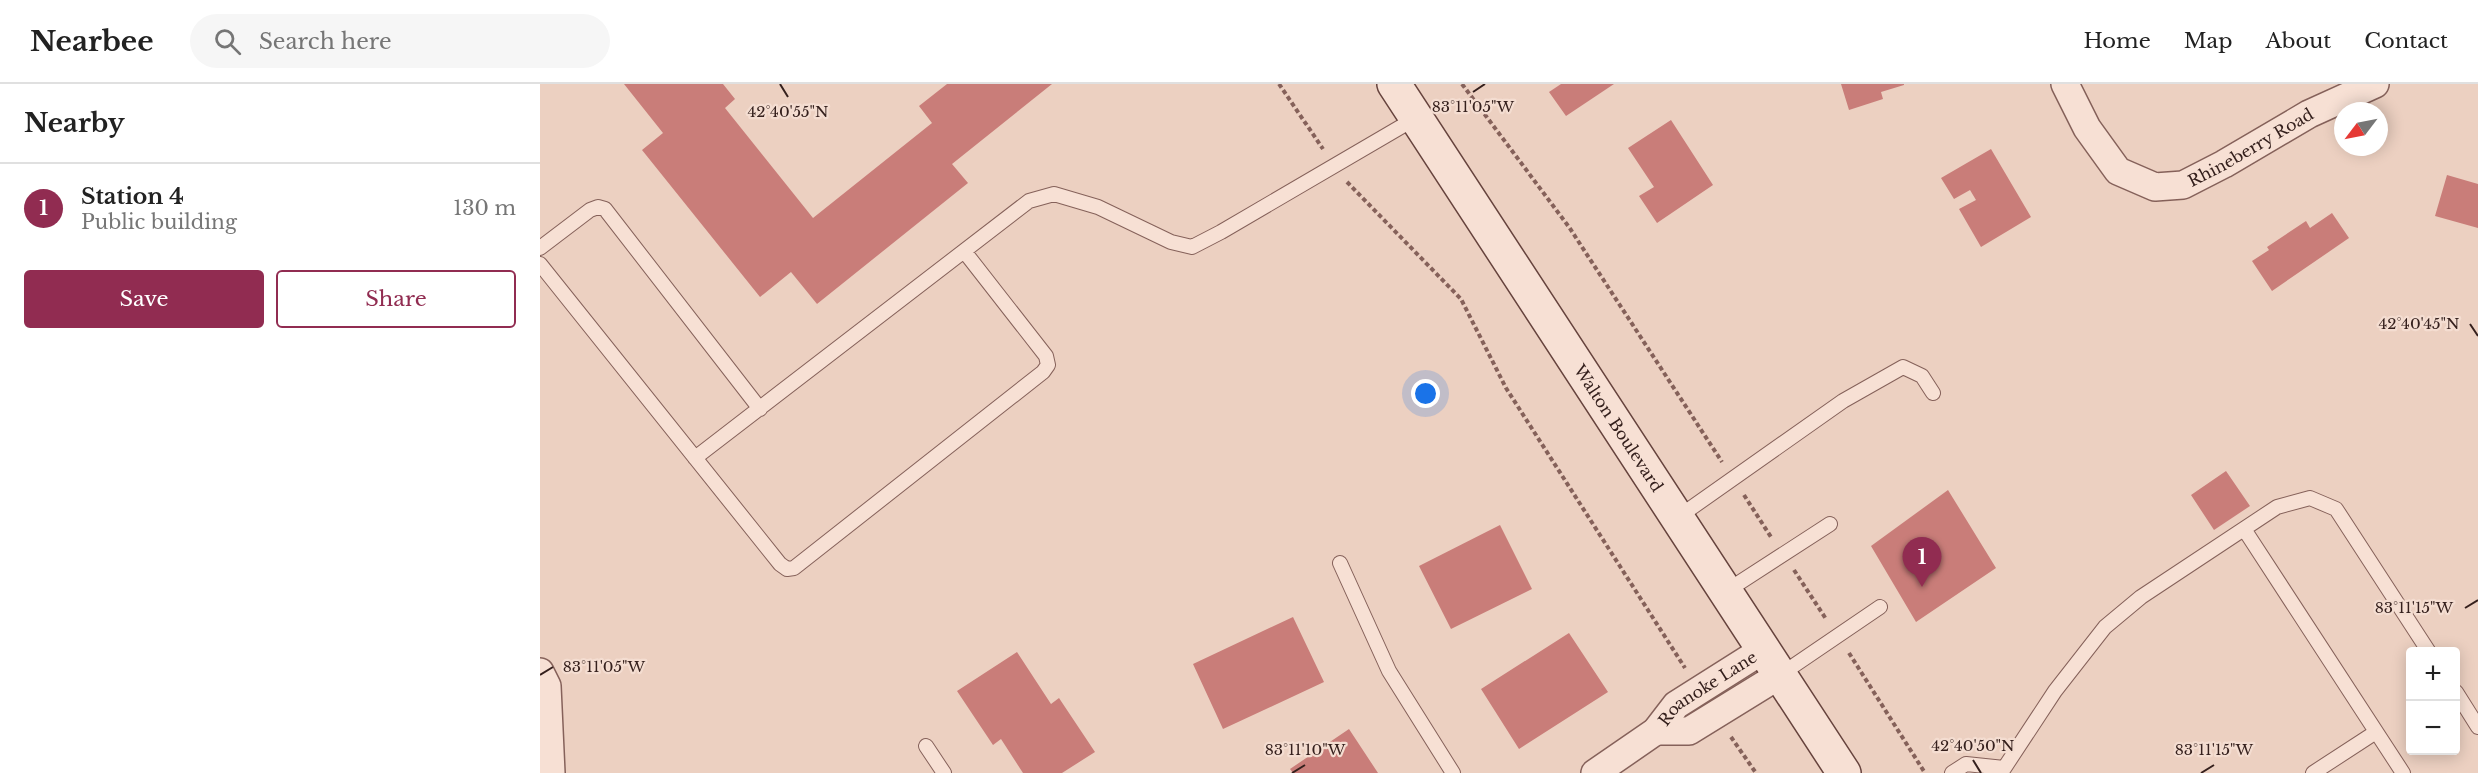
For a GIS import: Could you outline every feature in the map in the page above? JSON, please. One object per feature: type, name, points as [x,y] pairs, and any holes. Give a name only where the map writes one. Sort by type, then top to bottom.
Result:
[{"type":"main road","name":"Walton Boulevard","points":[[1394,84],[1844,773]]},
{"type":"street","name":"Rhineberry Road","points":[[2065,84],[2087,128],[2118,171],[2155,187],[2183,184],[2224,164],[2309,114],[2375,84]]},
{"type":"street","name":"Roanoke Lane","points":[[1595,773],[1656,731],[1676,705],[1699,690],[1771,663]]},
{"type":"street","name":"Roanoke Lane","points":[[1656,731],[1689,731],[1716,715],[1771,663]]},
{"type":"street","points":[[540,672],[548,686],[551,773]]},
{"type":"lane","points":[[695,458],[1029,201],[1054,194],[1098,207],[1171,242],[1192,246],[1221,232],[1416,118]]},
{"type":"lane","points":[[540,248],[591,210],[598,207],[605,209],[760,409]]},
{"type":"lane","points":[[540,264],[780,564],[787,569],[794,568],[1048,365],[1046,356],[964,251]]},
{"type":"lane","points":[[1677,518],[1844,401],[1903,367],[1922,376],[1933,393]]},
{"type":"lane","points":[[1952,773],[1966,764],[2004,771],[2055,691],[2105,627],[2141,597],[2277,507],[2310,498],[2336,509],[2426,647]]},
{"type":"lane","points":[[1725,592],[1830,524]]},
{"type":"lane","points":[[2244,530],[2403,773]]},
{"type":"lane","points":[[1340,563],[1389,670],[1453,773]]},
{"type":"lane","points":[[1771,663],[1837,635],[1880,607]]},
{"type":"lane","points":[[2460,698],[2478,727]]},
{"type":"lane","points":[[2313,773],[2376,732]]},
{"type":"lane","points":[[926,746],[944,773]]},
{"type":"path","points":[[1279,84],[1309,132],[1352,189],[1461,299],[1506,388],[1699,690]]},
{"type":"path","points":[[1462,84],[1569,227],[1925,773]]},
{"type":"path","points":[[1716,715],[1756,773]]},
{"type":"building","points":[[624,84],[723,84],[735,99],[725,108],[813,218],[932,123],[919,106],[947,84],[1052,84],[952,164],[968,183],[817,304],[791,272],[760,297],[642,150],[663,133]]},
{"type":"building","points":[[1561,84],[1614,84],[1566,116],[1549,92]]},
{"type":"building","points":[[1841,84],[1904,85],[1881,92],[1883,99],[1849,110]]},
{"type":"building","points":[[1671,120],[1713,185],[1657,223],[1639,196],[1654,187],[1628,148]]},
{"type":"building","points":[[1991,149],[2031,217],[1981,247],[1959,209],[1976,200],[1970,190],[1954,199],[1941,178]]},
{"type":"building","points":[[2447,175],[2478,184],[2478,228],[2435,216]]},
{"type":"building","points":[[2332,213],[2349,238],[2272,291],[2252,261],[2269,250],[2267,247],[2306,221],[2310,228]]},
{"type":"building","points":[[2226,471],[2250,506],[2214,530],[2191,495]]},
{"type":"building","points":[[1948,490],[1996,568],[1916,622],[1871,546]]},
{"type":"building","points":[[1500,525],[1532,589],[1451,629],[1419,566]]},
{"type":"building","points":[[1293,617],[1324,682],[1223,729],[1193,664]]},
{"type":"building","points":[[1569,633],[1608,692],[1519,749],[1481,689]]},
{"type":"building","points":[[1017,652],[1051,704],[1059,698],[1095,752],[1062,773],[1023,773],[1001,739],[993,745],[957,691]]},
{"type":"building","points":[[1349,729],[1378,773],[1293,773],[1290,769]]},
{"type":"place","name":"Station 4","points":[[1922,587]]}]
